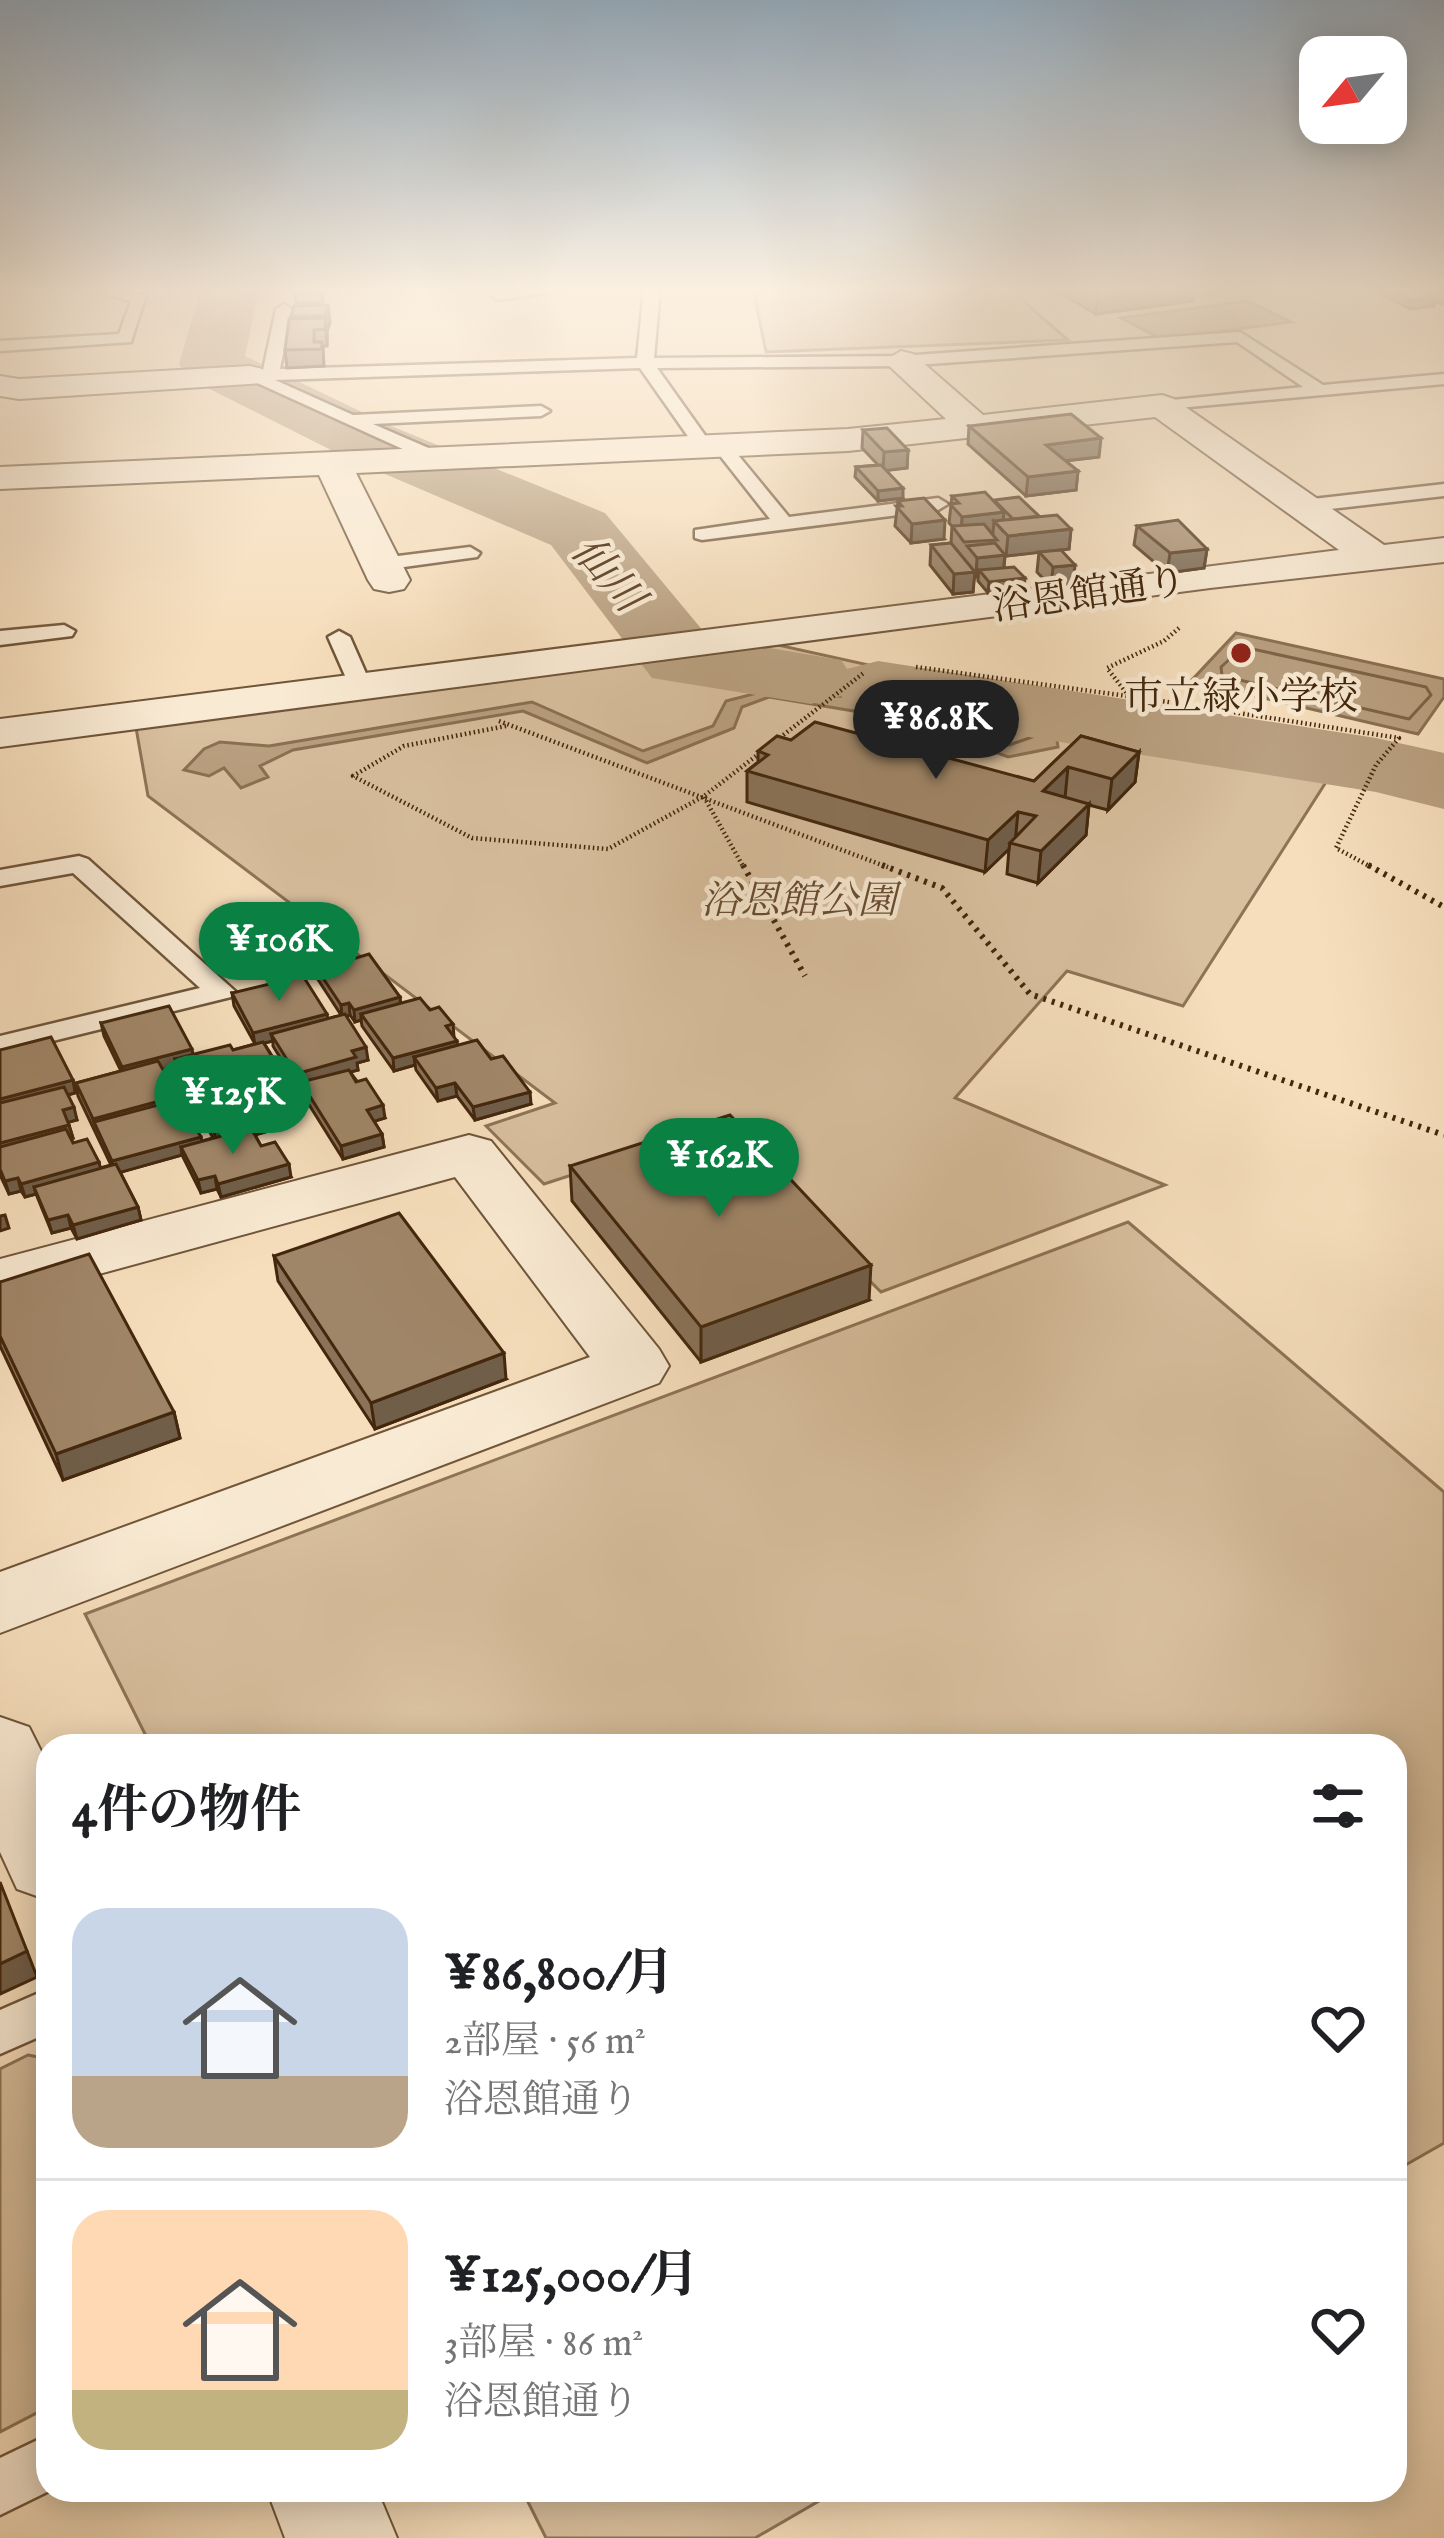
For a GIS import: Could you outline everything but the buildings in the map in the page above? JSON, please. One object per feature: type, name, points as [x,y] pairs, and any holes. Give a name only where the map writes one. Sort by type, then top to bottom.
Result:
[{"type":"street","points":[[87,473],[91,407]]},
{"type":"street","points":[[954,407],[975,426]]},
{"type":"street","points":[[0,478],[714,448],[1149,407]]},
{"type":"street","points":[[1164,407],[1373,556]]},
{"type":"street","points":[[352,464],[386,572]]},
{"type":"street","name":"浴恩館通り","points":[[382,685],[1210,576],[1444,550]]},
{"type":"street","points":[[0,733],[382,685]]},
{"type":"street","points":[[0,1280],[469,1154],[634,1366],[0,1603]]},
{"type":"street","points":[[0,1751],[36,1835]]},
{"type":"street","points":[[327,2502],[341,2538]]},
{"type":"lane","points":[[324,407],[440,460]]},
{"type":"lane","points":[[681,407],[784,524]]},
{"type":"lane","points":[[350,419],[541,411]]},
{"type":"lane","points":[[1304,506],[1444,490]]},
{"type":"lane","points":[[702,534],[938,504]]},
{"type":"lane","points":[[386,572],[470,553]]},
{"type":"lane","points":[[0,638],[64,631]]},
{"type":"lane","points":[[338,637],[382,685]]},
{"type":"lane","points":[[0,878],[79,864],[110,897],[221,991],[0,1045]]},
{"type":"lane","points":[[0,2033],[36,2016]]},
{"type":"lane","points":[[0,2488],[36,2468]]},
{"type":"path","points":[[1129,696],[1107,668],[1132,651],[1169,640],[1187,618],[1233,604],[1210,576]]},
{"type":"path","points":[[842,626],[878,662],[1400,738],[1376,765],[1336,848],[1444,908]]},
{"type":"path","points":[[511,725],[404,746],[353,776],[472,838],[608,848],[704,796],[878,662]]},
{"type":"path","points":[[382,685],[511,725],[942,888],[1030,994],[1444,1136]]},
{"type":"path","points":[[704,796],[806,976]]},
{"type":"green space","name":"浴恩館公園","points":[[755,640],[1335,768],[1183,1006],[1067,971],[955,1098],[1165,1185],[881,1292],[717,1128],[544,1184],[486,1126],[555,1103],[148,796],[135,722]]},
{"type":"green space","points":[[1128,1222],[1444,1492],[1444,2143],[1407,2164],[1407,1734],[145,1734],[85,1614]]},
{"type":"green space","points":[[28,2055],[36,2057],[36,2413],[0,2432],[0,2069]]},
{"type":"green space","points":[[528,2502],[817,2502],[755,2538],[546,2538]]},
{"type":"water","points":[[1236,633],[1444,679],[1444,697],[1418,734],[1191,681]]},
{"type":"water","points":[[773,689],[1054,719],[1058,747],[1008,757],[914,721],[769,697],[742,707],[734,728],[647,763],[523,711],[293,750],[260,766],[268,777],[241,788],[224,768],[209,776],[184,770],[204,749],[220,742],[269,746],[532,702],[643,751],[713,726],[726,701]]},
{"type":"waterway","name":"仙川","points":[[299,407],[367,441],[578,529],[682,660],[811,678]]},
{"type":"waterway","name":"仙川","points":[[878,687],[1376,765],[1444,781]]},
{"type":"place","name":"市立緑小学校","points":[[1241,653]]}]
